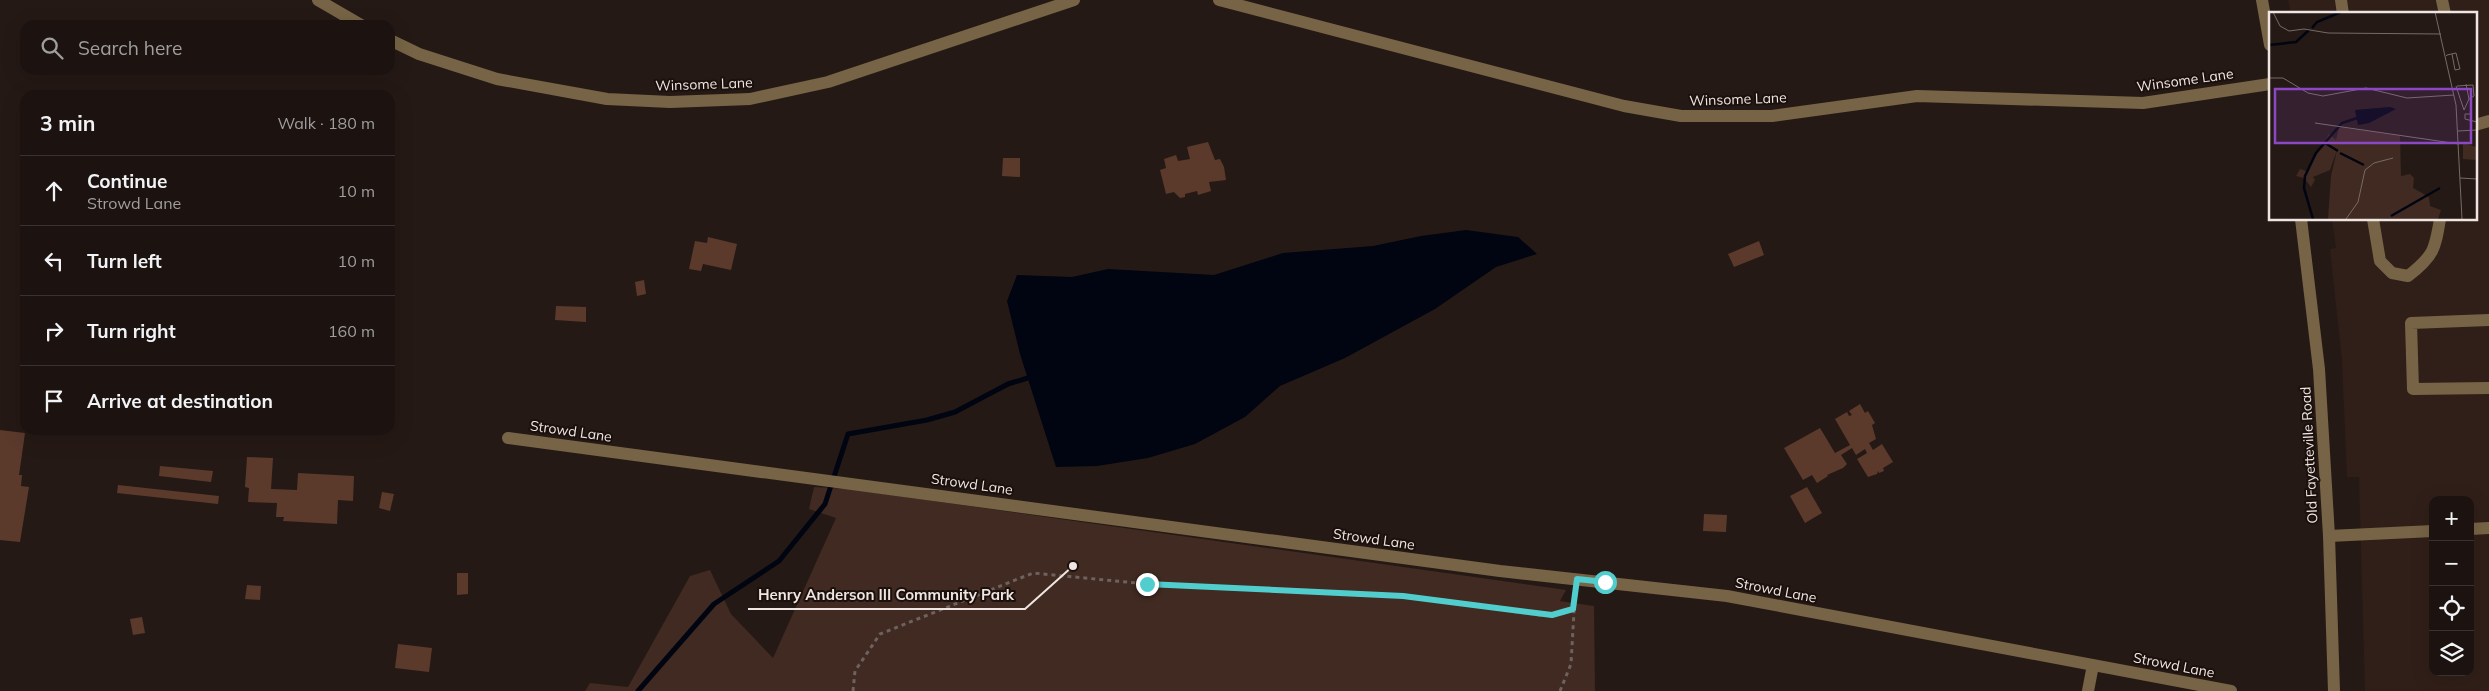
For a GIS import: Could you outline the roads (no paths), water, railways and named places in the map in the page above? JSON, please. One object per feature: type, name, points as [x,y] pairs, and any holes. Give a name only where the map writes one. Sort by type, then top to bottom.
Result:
[{"type":"street","points":[[318,0],[353,20]]},
{"type":"street","name":"Winsome Lane","points":[[395,42],[418,54],[497,80],[607,99],[670,102],[750,99],[828,82],[1074,0]]},
{"type":"street","name":"Winsome Lane","points":[[1219,0],[1624,106],[1681,116],[1772,116],[1917,96],[2143,103],[2269,84]]},
{"type":"street","points":[[2262,0],[2269,39]]},
{"type":"street","points":[[2476,125],[2489,121]]},
{"type":"street","name":"Old Fayetteville Road","points":[[2301,220],[2319,369],[2329,536],[2334,691]]},
{"type":"street","points":[[2373,220],[2380,260],[2392,273],[2408,276],[2420,267],[2435,249],[2440,220]]},
{"type":"street","points":[[2489,320],[2412,322],[2413,389],[2489,388]]},
{"type":"street","name":"Strowd Lane","points":[[508,438],[1500,571],[1727,596],[2231,691]]},
{"type":"street","points":[[2474,529],[2489,528]]},
{"type":"street","points":[[2329,536],[2429,531]]},
{"type":"street","points":[[2088,691],[2093,665]]},
{"type":"waterway","points":[[638,691],[714,604],[779,561],[825,504],[848,434],[927,420],[955,412],[1008,384],[1034,376]]},
{"type":"place","name":"Henry Anderson III Community Park","points":[[1073,566]]}]
